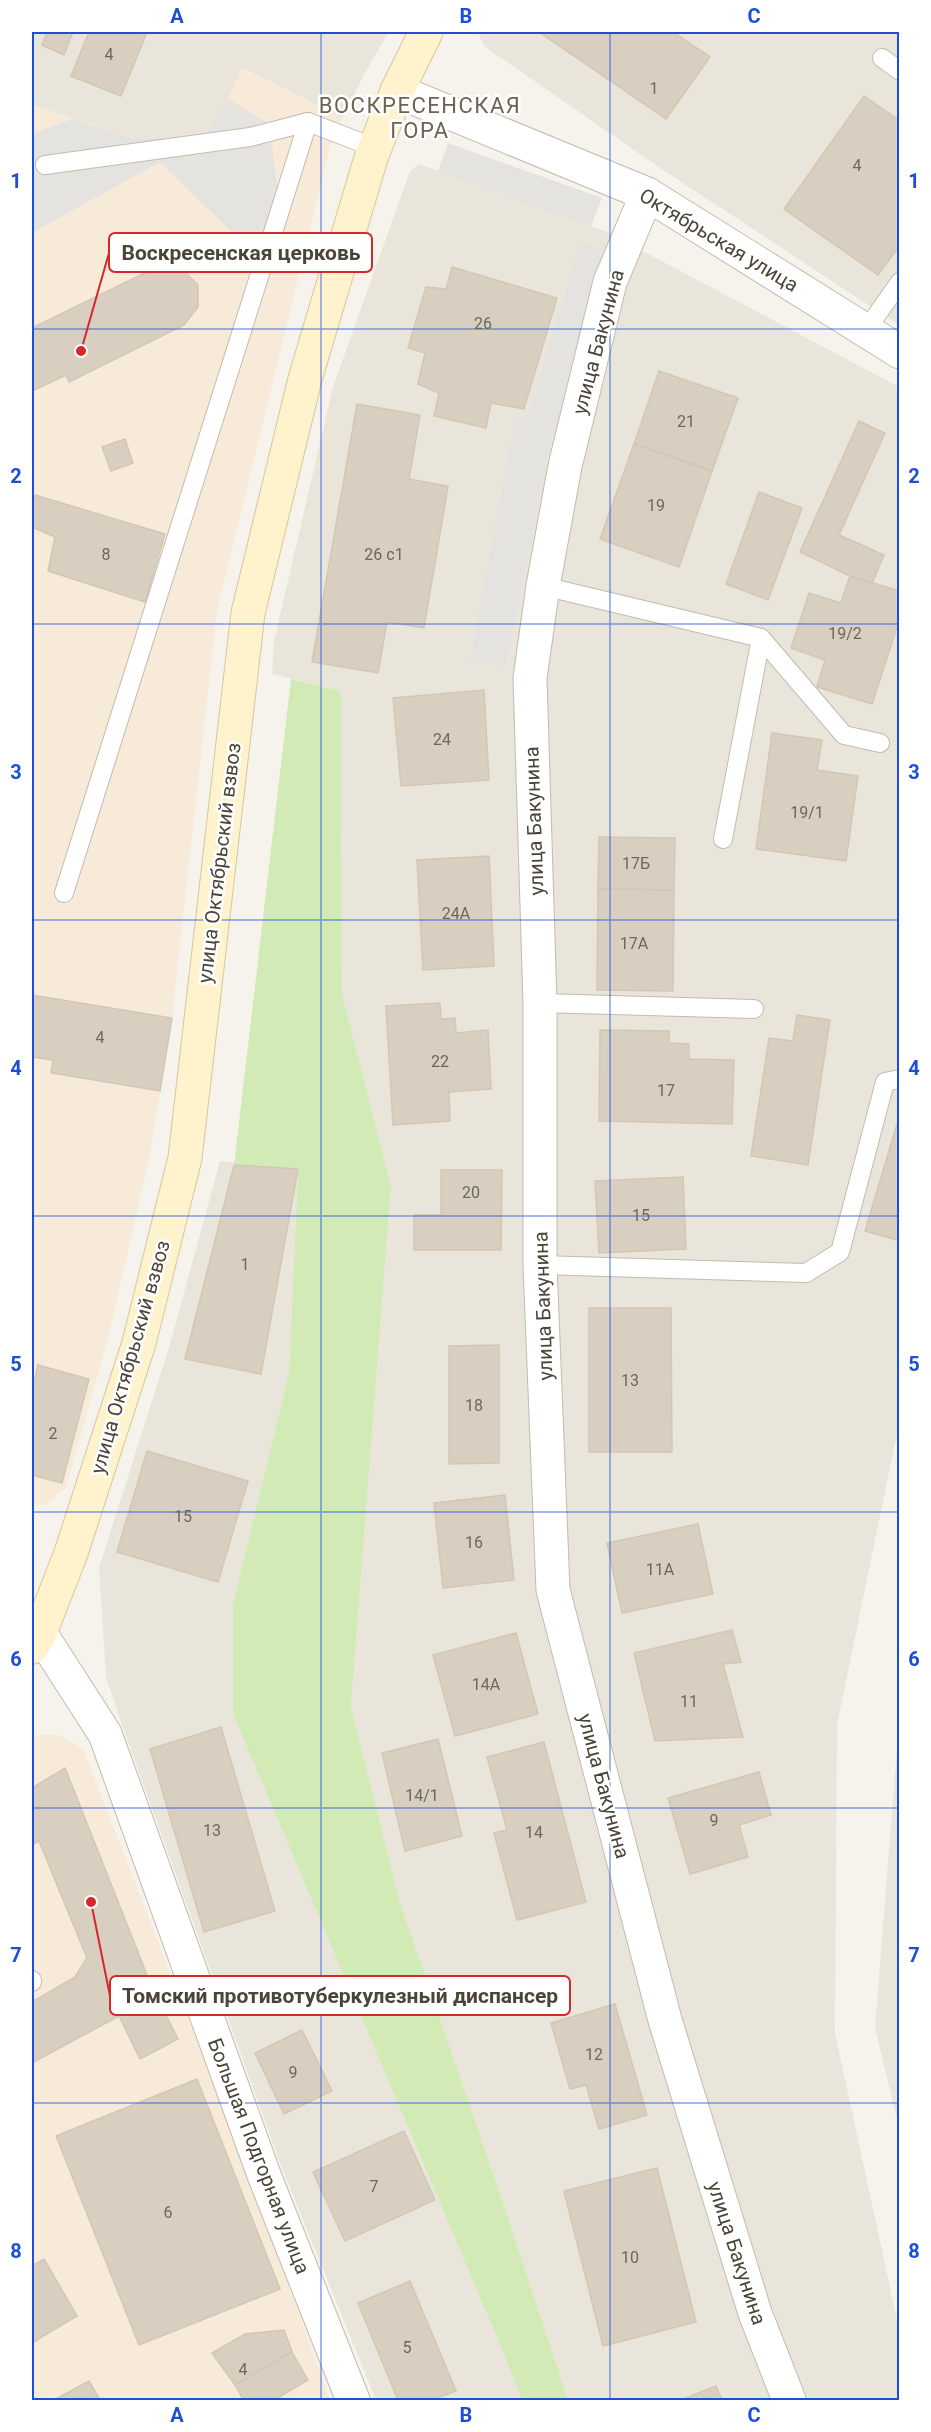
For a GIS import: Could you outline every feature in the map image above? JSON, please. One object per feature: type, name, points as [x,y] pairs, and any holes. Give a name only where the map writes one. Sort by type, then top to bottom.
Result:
[{"type":"street","name":"улица Октябрьский взвоз","points":[[34,1633],[71,1553],[139,1343],[185,1158],[248,613],[305,379],[375,148],[397,92],[426,32]]},
{"type":"street","name":"Октябрьская улица","points":[[397,92],[647,194],[900,351]]},
{"type":"street","name":"улица Бакунина","points":[[647,194],[610,282],[565,466],[543,586],[530,678],[540,1003],[540,1264],[553,1590],[665,2020],[755,2313],[789,2400]]},
{"type":"street","name":"Большая Подгорная улица","points":[[34,1633],[105,1734],[264,2175],[353,2400]]},
{"type":"lane","points":[[882,58],[900,71]]},
{"type":"lane","points":[[64,893],[308,122]]},
{"type":"lane","points":[[45,165],[250,137],[308,122],[375,148]]},
{"type":"lane","points":[[866,330],[900,282]]},
{"type":"lane","points":[[543,586],[761,638],[844,735],[880,743]]},
{"type":"lane","points":[[723,839],[761,638]]},
{"type":"lane","points":[[540,1003],[754,1009]]},
{"type":"lane","points":[[540,1264],[807,1273],[840,1252],[885,1082],[900,1079]]},
{"type":"shaded area","points":[[32,32],[389,32],[363,76],[343,118],[242,68],[228,99],[205,132],[187,139],[137,139],[32,105]]},
{"type":"shaded area","points":[[478,32],[899,32],[899,325],[660,168],[484,46]]},
{"type":"shaded area","points":[[242,68],[343,118],[330,147],[217,611],[172,1018],[150,1155],[108,1338],[66,1488],[44,1505],[32,1504],[32,105],[137,139],[187,139],[205,132],[228,99]]},
{"type":"shaded area","points":[[228,99],[269,124],[278,194],[256,256],[160,162],[32,233],[32,134],[72,119],[137,139],[187,139],[205,132]]},
{"type":"shaded area","points":[[448,143],[602,198],[591,226],[438,171]]},
{"type":"shaded area","points":[[419,164],[605,231],[899,387],[900,1434],[895,1443],[837,1725],[835,2033],[899,2329],[899,2400],[568,2400],[400,1902],[351,1707],[391,1186],[342,994],[341,691],[272,674],[274,641],[333,387],[410,171]]},
{"type":"shaded area","points":[[580,244],[607,250],[547,460],[506,666],[470,661],[516,418],[526,420]]},
{"type":"shaded area","points":[[220,1161],[298,1169],[289,1374],[233,1604],[233,1714],[522,2400],[376,2400],[282,2168],[106,1677],[99,1568],[170,1344]]},
{"type":"shaded area","points":[[899,1723],[899,2127],[875,2028]]},
{"type":"shaded area","points":[[60,1735],[83,1749],[250,2178],[330,2400],[32,2400],[32,1736]]},
{"type":"green space","points":[[291,679],[341,691],[342,994],[391,1186],[351,1707],[400,1902],[568,2400],[522,2400],[233,1714],[233,1604],[289,1373],[298,1169],[234,1165]]},
{"type":"building","points":[[47,32],[73,32],[64,55],[42,45]]},
{"type":"building","points":[[89,32],[147,32],[121,96],[71,76]]},
{"type":"building","points":[[539,32],[673,32],[710,57],[666,119]]},
{"type":"building","points":[[864,96],[900,121],[900,245],[878,275],[784,209]]},
{"type":"building","points":[[159,266],[180,267],[198,285],[198,307],[184,325],[69,382],[66,375],[32,391],[32,328]]},
{"type":"building","points":[[452,267],[557,298],[524,409],[491,403],[486,428],[434,416],[439,393],[418,384],[425,353],[408,348],[426,287],[446,289]]},
{"type":"building","points":[[659,371],[738,398],[712,471],[634,444]]},
{"type":"building","points":[[357,404],[420,415],[409,479],[448,486],[424,628],[387,622],[378,673],[312,662]]},
{"type":"building","points":[[859,421],[885,433],[839,535],[884,555],[872,583],[850,576],[800,552]]},
{"type":"building","points":[[125,439],[133,463],[111,471],[102,447]]},
{"type":"building","points":[[634,444],[712,471],[679,567],[600,539]]},
{"type":"building","points":[[759,492],[802,508],[768,600],[726,584]]},
{"type":"building","points":[[35,495],[165,534],[145,602],[48,571],[55,537],[32,527],[32,507]]},
{"type":"building","points":[[850,576],[900,591],[900,618],[872,704],[817,687],[825,660],[791,648],[809,593],[841,603]]},
{"type":"building","points":[[484,690],[489,780],[401,786],[393,698]]},
{"type":"building","points":[[772,733],[822,740],[817,770],[858,776],[846,861],[756,849]]},
{"type":"building","points":[[599,837],[675,838],[674,890],[598,889]]},
{"type":"building","points":[[489,856],[494,966],[423,970],[417,860]]},
{"type":"building","points":[[598,889],[674,890],[673,991],[597,990]]},
{"type":"building","points":[[32,995],[172,1018],[160,1091],[51,1073],[53,1060],[32,1057]]},
{"type":"building","points":[[440,1003],[441,1019],[455,1018],[456,1033],[488,1030],[491,1089],[449,1092],[450,1121],[393,1125],[386,1006]]},
{"type":"building","points":[[797,1015],[830,1020],[808,1165],[751,1156],[769,1038],[793,1041]]},
{"type":"building","points":[[600,1030],[669,1031],[669,1043],[689,1044],[689,1059],[734,1060],[732,1124],[599,1121]]},
{"type":"building","points":[[900,1114],[900,1241],[865,1231]]},
{"type":"building","points":[[234,1165],[298,1169],[261,1374],[185,1359]]},
{"type":"building","points":[[441,1170],[502,1170],[501,1250],[414,1250],[414,1215],[441,1215]]},
{"type":"building","points":[[683,1177],[686,1249],[599,1253],[595,1181]]},
{"type":"building","points":[[589,1308],[671,1308],[672,1452],[589,1452]]},
{"type":"building","points":[[499,1345],[499,1463],[449,1464],[449,1346]]},
{"type":"building","points":[[38,1365],[89,1379],[62,1483],[32,1475],[32,1391]]},
{"type":"building","points":[[147,1451],[248,1481],[218,1582],[117,1552]]},
{"type":"building","points":[[505,1495],[514,1580],[443,1588],[434,1503]]},
{"type":"building","points":[[698,1524],[713,1594],[622,1613],[607,1543]]},
{"type":"building","points":[[732,1630],[741,1662],[723,1664],[743,1737],[655,1741],[634,1653]]},
{"type":"building","points":[[516,1633],[538,1714],[455,1736],[433,1655]]},
{"type":"building","points":[[221,1727],[275,1911],[204,1932],[150,1749]]},
{"type":"building","points":[[438,1739],[462,1836],[405,1851],[382,1753]]},
{"type":"building","points":[[544,1742],[586,1902],[517,1920],[494,1833],[507,1830],[487,1757]]},
{"type":"building","points":[[65,1768],[153,1990],[178,2039],[140,2059],[119,2016],[32,2063],[32,2002],[75,1977],[87,1958],[39,1841],[32,1845],[32,1788]]},
{"type":"building","points":[[759,1772],[771,1815],[739,1825],[748,1857],[690,1874],[668,1798]]},
{"type":"building","points":[[615,2004],[647,2115],[599,2129],[586,2085],[570,2089],[551,2023]]},
{"type":"building","points":[[302,2030],[332,2091],[284,2114],[255,2053]]},
{"type":"building","points":[[197,2079],[280,2289],[139,2345],[56,2136]]},
{"type":"building","points":[[404,2131],[435,2200],[345,2241],[313,2172]]},
{"type":"building","points":[[657,2168],[696,2322],[603,2346],[564,2191]]},
{"type":"building","points":[[44,2259],[77,2316],[32,2343],[32,2266]]},
{"type":"building","points":[[410,2281],[456,2391],[432,2400],[398,2400],[358,2303]]},
{"type":"building","points":[[284,2330],[292,2352],[235,2385],[212,2353],[245,2334]]},
{"type":"building","points":[[292,2352],[308,2380],[274,2400],[240,2400],[243,2399],[235,2385]]},
{"type":"building","points":[[89,2381],[100,2400],[54,2400]]},
{"type":"building","points":[[716,2386],[722,2400],[681,2400]]},
{"type":"place","name":"Воскресенская церковь","points":[[81,351]]},
{"type":"place","name":"Томский противотуберкулезный диспансер","points":[[91,1902]]},
{"type":"district","name":"ВОСКРЕСЕНСКАЯ ГОРА","points":[[420,118]]}]
